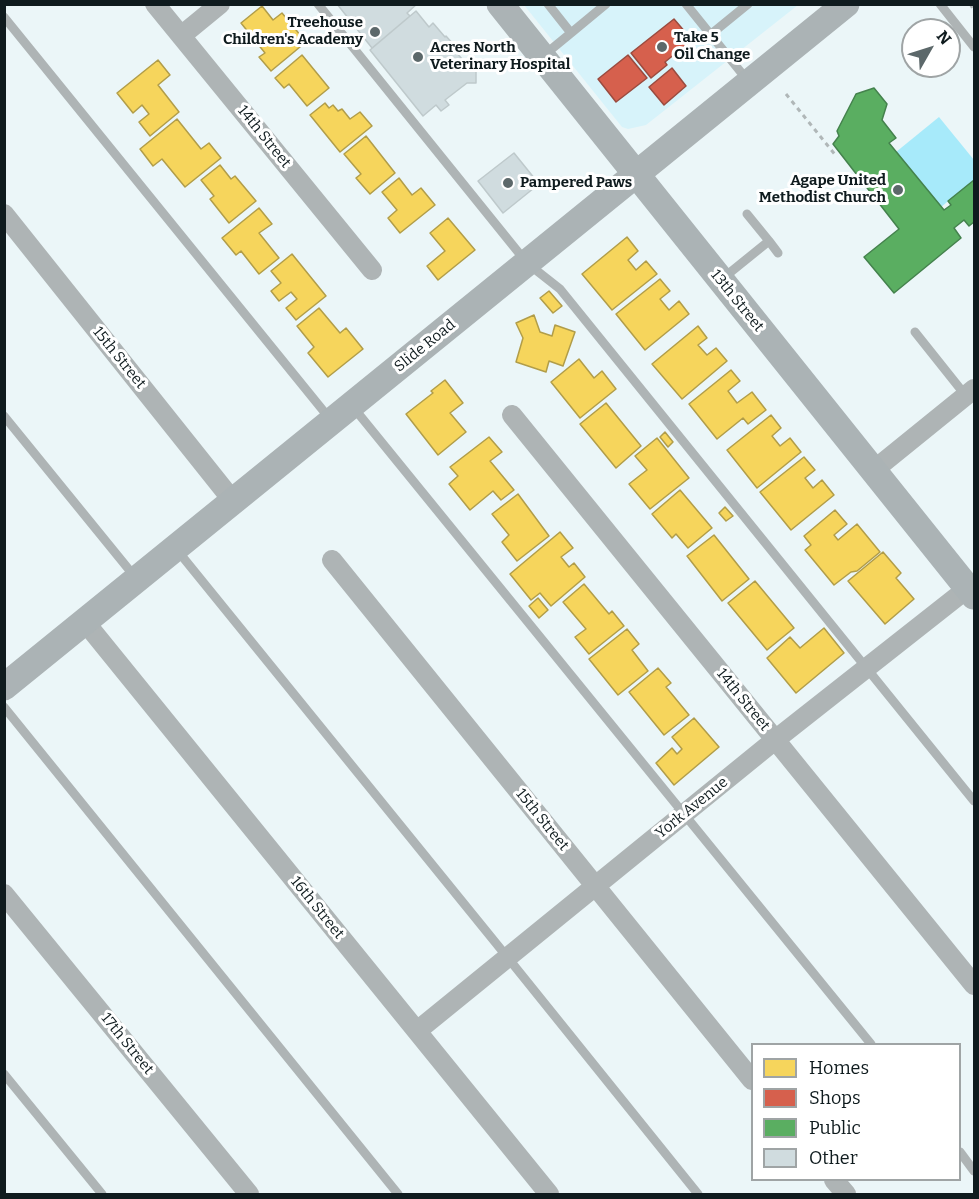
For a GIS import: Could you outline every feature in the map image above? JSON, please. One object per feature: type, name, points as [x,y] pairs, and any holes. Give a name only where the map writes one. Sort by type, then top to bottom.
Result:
[{"type":"main road","name":"13th Street","points":[[500,4],[971,592]]},
{"type":"main road","name":"Slide Road","points":[[4,687],[749,83],[838,7]]},
{"type":"street","name":"14th Street","points":[[155,4],[372,270]]},
{"type":"street","points":[[181,36],[220,4]]},
{"type":"street","name":"15th Street","points":[[4,214],[233,501]]},
{"type":"street","points":[[874,470],[970,392]]},
{"type":"street","name":"14th Street","points":[[512,415],[975,985]]},
{"type":"street","name":"15th Street","points":[[332,560],[751,1078]]},
{"type":"street","name":"York Avenue","points":[[417,1031],[775,740],[971,592]]},
{"type":"street","name":"16th Street","points":[[85,622],[549,1194]]},
{"type":"street","name":"17th Street","points":[[4,894],[249,1194]]},
{"type":"street","points":[[836,1181],[846,1194]]},
{"type":"lane","points":[[318,4],[527,263],[560,289],[975,801]]},
{"type":"lane","points":[[548,4],[571,33]]},
{"type":"lane","points":[[542,56],[606,4]]},
{"type":"lane","points":[[686,4],[749,83]]},
{"type":"lane","points":[[710,35],[748,4]]},
{"type":"lane","points":[[940,4],[975,47]]},
{"type":"lane","points":[[4,17],[684,815],[870,1043]]},
{"type":"lane","points":[[747,214],[778,253]]},
{"type":"lane","points":[[720,280],[769,241]]},
{"type":"lane","points":[[915,332],[970,392]]},
{"type":"lane","points":[[4,416],[137,579]]},
{"type":"lane","points":[[175,548],[698,1194]]},
{"type":"lane","points":[[4,707],[398,1194]]},
{"type":"lane","points":[[4,1074],[102,1194]]},
{"type":"lane","points":[[961,1153],[975,1171]]},
{"type":"path","points":[[970,4],[975,10]]},
{"type":"path","points":[[786,94],[837,157]]},
{"type":"shaded area","points":[[524,5],[798,5],[646,125],[628,129],[622,127]]},
{"type":"shaded area","points":[[939,117],[974,160],[974,180],[941,207],[896,152]]},
{"type":"building: Homes","points":[[262,6],[273,20],[282,13],[306,42],[271,71],[259,57],[265,53],[241,23]]},
{"type":"building: Homes","points":[[302,55],[329,88],[307,106],[289,84],[284,88],[275,78]]},
{"type":"building: Homes","points":[[158,60],[170,75],[158,85],[179,112],[150,136],[139,122],[149,114],[142,105],[133,113],[117,93]]},
{"type":"building: Homes","points":[[325,103],[329,108],[333,105],[338,111],[342,109],[350,119],[360,112],[372,126],[340,152],[310,115]]},
{"type":"building: Homes","points":[[177,119],[201,149],[209,143],[221,158],[185,187],[162,159],[153,166],[140,149]]},
{"type":"building: Homes","points":[[366,136],[395,173],[370,194],[356,178],[361,174],[344,154]]},
{"type":"building: Homes","points":[[220,165],[231,179],[235,176],[256,201],[229,223],[210,199],[214,196],[201,180]]},
{"type":"building: Homes","points":[[399,178],[412,195],[421,188],[435,205],[400,233],[388,218],[397,210],[382,192]]},
{"type":"building: Homes","points":[[259,208],[272,224],[259,233],[279,258],[259,274],[241,251],[236,255],[222,238]]},
{"type":"building: Homes","points":[[448,218],[475,250],[438,280],[427,266],[445,251],[430,233]]},
{"type":"building: Homes","points":[[627,237],[638,251],[628,260],[636,270],[646,261],[657,274],[612,310],[582,274]]},
{"type":"building: Homes","points":[[292,254],[326,296],[296,320],[286,308],[297,299],[291,292],[279,301],[271,291],[281,283],[271,271]]},
{"type":"building: Homes","points":[[660,279],[670,291],[660,299],[669,310],[679,301],[689,314],[645,350],[616,314]]},
{"type":"building: Homes","points":[[549,291],[562,306],[553,313],[540,298]]},
{"type":"building: Homes","points":[[319,308],[340,333],[346,328],[363,349],[328,377],[308,353],[314,347],[297,326]]},
{"type":"building: Homes","points":[[534,315],[540,332],[552,336],[555,325],[575,332],[563,366],[549,361],[546,372],[516,362],[523,338],[516,323]]},
{"type":"building: Homes","points":[[698,326],[707,338],[698,345],[707,355],[716,348],[727,361],[682,399],[652,364]]},
{"type":"building: Homes","points":[[579,359],[594,378],[602,371],[616,389],[580,418],[551,382]]},
{"type":"building: Homes","points":[[731,370],[740,381],[728,391],[737,403],[752,392],[766,410],[748,424],[743,418],[717,439],[689,404]]},
{"type":"building: Homes","points":[[445,380],[463,403],[450,413],[466,432],[438,455],[406,414],[433,393],[431,391]]},
{"type":"building: Homes","points":[[606,403],[641,446],[616,468],[580,424]]},
{"type":"building: Homes","points":[[771,415],[781,428],[772,436],[780,446],[790,438],[801,452],[757,488],[727,450]]},
{"type":"building: Homes","points":[[665,432],[673,442],[668,447],[660,437]]},
{"type":"building: Homes","points":[[489,437],[502,452],[490,461],[514,490],[501,500],[493,491],[470,510],[449,484],[458,476],[450,467]]},
{"type":"building: Homes","points":[[657,438],[689,478],[650,509],[629,484],[647,470],[635,456]]},
{"type":"building: Homes","points":[[804,457],[815,470],[805,478],[813,488],[822,480],[834,495],[791,530],[760,492]]},
{"type":"building: Homes","points":[[680,490],[712,528],[688,548],[676,534],[672,538],[652,514]]},
{"type":"building: Homes","points":[[518,494],[549,536],[517,561],[502,542],[509,535],[492,514]]},
{"type":"building: Homes","points":[[725,507],[733,516],[726,521],[719,513]]},
{"type":"building: Homes","points":[[835,510],[847,524],[834,535],[838,540],[857,524],[880,552],[857,571],[851,572],[834,585],[805,550],[811,545],[804,536]]},
{"type":"building: Homes","points":[[560,532],[573,548],[561,557],[569,567],[574,563],[585,577],[551,606],[540,593],[531,600],[510,574]]},
{"type":"building: Homes","points":[[714,535],[749,579],[722,601],[687,556]]},
{"type":"building: Homes","points":[[883,552],[901,573],[896,578],[914,599],[885,624],[848,581]]},
{"type":"building: Homes","points":[[755,581],[794,628],[767,650],[728,603]]},
{"type":"building: Homes","points":[[584,584],[609,614],[612,611],[624,626],[589,654],[575,637],[586,629],[563,602]]},
{"type":"building: Homes","points":[[538,598],[548,610],[539,618],[529,606]]},
{"type":"building: Homes","points":[[824,628],[844,653],[796,693],[767,658],[790,637],[800,648]]},
{"type":"building: Homes","points":[[627,629],[639,644],[632,650],[648,671],[618,695],[589,659]]},
{"type":"building: Homes","points":[[658,668],[671,683],[666,687],[689,715],[664,735],[629,692]]},
{"type":"building: Homes","points":[[694,718],[719,747],[674,785],[656,763],[672,748],[677,754],[682,749],[672,737]]},
{"type":"building: Shops","name":"Take 5 Oil Change","points":[[674,19],[692,40],[665,62],[667,65],[651,78],[631,53]]},
{"type":"building: Shops","points":[[628,55],[647,78],[616,102],[598,79]]},
{"type":"building: Shops","points":[[672,68],[686,86],[664,105],[649,87]]},
{"type":"building: Public","name":"Agape United Methodist Church","points":[[874,88],[887,104],[882,120],[896,138],[889,143],[944,210],[951,205],[948,201],[974,180],[974,222],[969,226],[964,220],[954,228],[961,238],[894,293],[864,257],[899,229],[833,144],[839,136],[837,131],[856,94]]},
{"type":"building: Other","name":"Treehouse Children's Academy","points":[[337,4],[417,4],[407,13],[410,16],[372,48]]},
{"type":"building: Other","name":"Acres North Veterinary Hospital","points":[[416,11],[429,27],[433,23],[446,36],[453,44],[451,46],[467,65],[476,66],[476,83],[467,83],[445,100],[449,105],[441,111],[436,105],[423,116],[370,50]]},
{"type":"building: Other","name":"Pampered Paws","points":[[514,153],[539,184],[503,213],[478,181]]},
{"type":"place","name":"Treehouse Children's Academy","points":[[375,32]]},
{"type":"place","name":"Take 5 Oil Change","points":[[662,47]]},
{"type":"place","name":"Acres North Veterinary Hospital","points":[[418,57]]},
{"type":"place","name":"Pampered Paws","points":[[508,183]]},
{"type":"place","name":"Agape United Methodist Church","points":[[898,190]]}]
